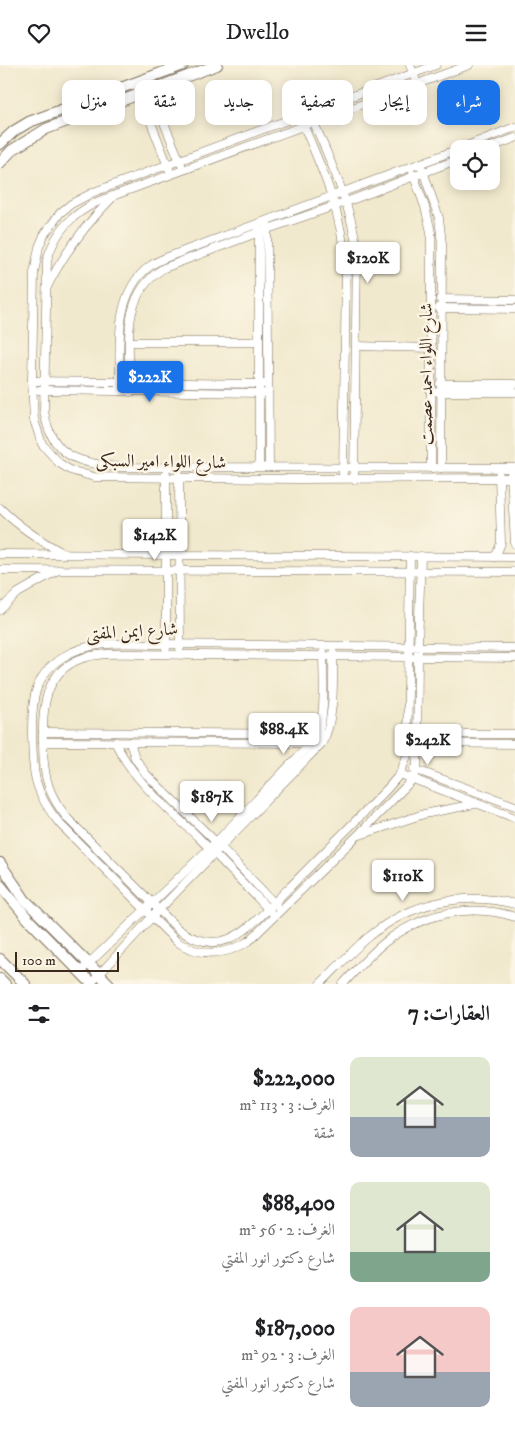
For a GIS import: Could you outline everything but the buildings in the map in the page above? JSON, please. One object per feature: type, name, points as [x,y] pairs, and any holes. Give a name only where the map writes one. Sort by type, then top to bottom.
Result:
[{"type":"street","points":[[146,79],[183,65]]},
{"type":"street","points":[[175,80],[216,65]]},
{"type":"street","points":[[410,65],[415,80]]},
{"type":"street","name":"شارع اللواء امير السبكى","points":[[353,96],[413,74],[423,67],[436,65]]},
{"type":"street","name":"شارع اللواء امير السبكى","points":[[428,80],[469,65]]},
{"type":"street","points":[[423,67],[428,80]]},
{"type":"street","points":[[0,143],[28,122],[135,83]]},
{"type":"street","points":[[0,163],[12,150],[39,133],[63,122],[135,95]]},
{"type":"street","name":"شارع اللواء امير السبكى","points":[[282,121],[82,197],[60,213],[44,235],[35,260],[32,390],[37,433],[50,455],[59,463],[82,475],[117,479],[513,478]]},
{"type":"street","points":[[151,125],[171,175]]},
{"type":"street","points":[[165,125],[184,170]]},
{"type":"street","points":[[315,125],[346,202],[357,249],[354,479]]},
{"type":"street","points":[[304,126],[333,196],[343,235],[346,272],[343,479]]},
{"type":"street","name":"شارع اللواء امير السبكى","points":[[304,126],[99,201],[67,222],[52,246],[48,260],[46,289],[44,411],[46,422],[53,438],[64,451],[85,463],[118,467],[513,468]]},
{"type":"street","points":[[482,140],[515,127]]},
{"type":"street","points":[[500,143],[515,137]]},
{"type":"street","points":[[130,392],[130,323],[134,303],[144,284],[153,275],[164,268],[342,192],[450,152]]},
{"type":"street","name":"شارع اللواء احمد عصمت","points":[[420,163],[441,231],[442,468]]},
{"type":"street","points":[[267,224],[336,206],[450,163]]},
{"type":"street","name":"شارع اللواء احمد عصمت","points":[[410,167],[427,213],[431,232],[431,468]]},
{"type":"street","points":[[46,289],[59,263],[75,239],[93,216],[114,197]]},
{"type":"street","points":[[267,224],[269,467]]},
{"type":"street","points":[[258,228],[259,467]]},
{"type":"street","points":[[120,391],[122,312],[129,291],[142,273],[161,260],[258,228]]},
{"type":"street","points":[[432,299],[515,300]]},
{"type":"street","points":[[432,309],[515,309]]},
{"type":"street","points":[[130,342],[259,342]]},
{"type":"street","points":[[356,347],[432,348]]},
{"type":"street","points":[[32,381],[268,384]]},
{"type":"street","points":[[431,383],[515,384]]},
{"type":"street","points":[[32,390],[268,394]]},
{"type":"street","points":[[431,392],[515,392]]},
{"type":"street","points":[[117,479],[118,467]]},
{"type":"street","points":[[166,467],[166,655]]},
{"type":"street","points":[[179,467],[181,655]]},
{"type":"street","points":[[494,557],[501,543],[499,468]]},
{"type":"street","points":[[513,468],[515,544]]},
{"type":"street","points":[[0,508],[12,521],[37,539],[64,554]]},
{"type":"street","points":[[0,554],[515,557]]},
{"type":"street","points":[[410,556],[408,746],[405,765],[515,806]]},
{"type":"street","points":[[413,779],[417,770],[418,743],[418,647],[421,556]]},
{"type":"street","points":[[0,569],[515,572]]},
{"type":"street","points":[[0,610],[18,593],[38,580],[59,570]]},
{"type":"street","name":"شارع ايمن المفتى","points":[[413,779],[249,941],[240,947],[218,953],[197,952],[182,945],[144,910],[50,812],[41,798],[32,767],[33,700],[39,682],[50,667],[76,650],[89,646],[110,644],[180,644],[515,648]]},
{"type":"street","points":[[218,845],[311,743],[317,734],[322,712],[323,646]]},
{"type":"street","points":[[0,885],[28,919],[91,983],[212,851],[322,743],[327,734],[331,717],[334,646]]},
{"type":"street","name":"شارع ايمن المفتى","points":[[405,765],[387,789],[274,903],[238,935],[228,940],[206,942],[188,936],[179,930],[60,809],[48,786],[45,773],[43,713],[48,691],[54,681],[70,665],[80,659],[96,655],[515,658]]},
{"type":"street","points":[[43,732],[327,734]]},
{"type":"street","points":[[276,733],[277,743]]},
{"type":"street","points":[[418,733],[515,734]]},
{"type":"street","points":[[43,742],[322,743]]},
{"type":"street","points":[[114,742],[124,760],[139,780],[212,851],[274,916]]},
{"type":"street","points":[[130,742],[135,758],[146,774],[281,910]]},
{"type":"street","points":[[418,743],[515,743]]},
{"type":"street","points":[[400,774],[515,818]]},
{"type":"street","points":[[358,835],[424,814],[476,803]]},
{"type":"street","points":[[80,972],[152,902],[212,851]]},
{"type":"street","points":[[0,863],[25,900],[109,984]]},
{"type":"street","points":[[320,984],[370,936],[411,911],[444,901],[473,898],[484,898],[515,904]]},
{"type":"street","points":[[343,984],[382,945],[418,922],[440,914],[470,910],[486,910],[515,917]]},
{"type":"street","points":[[0,959],[25,984]]},
{"type":"street","points":[[0,979],[4,984]]}]
